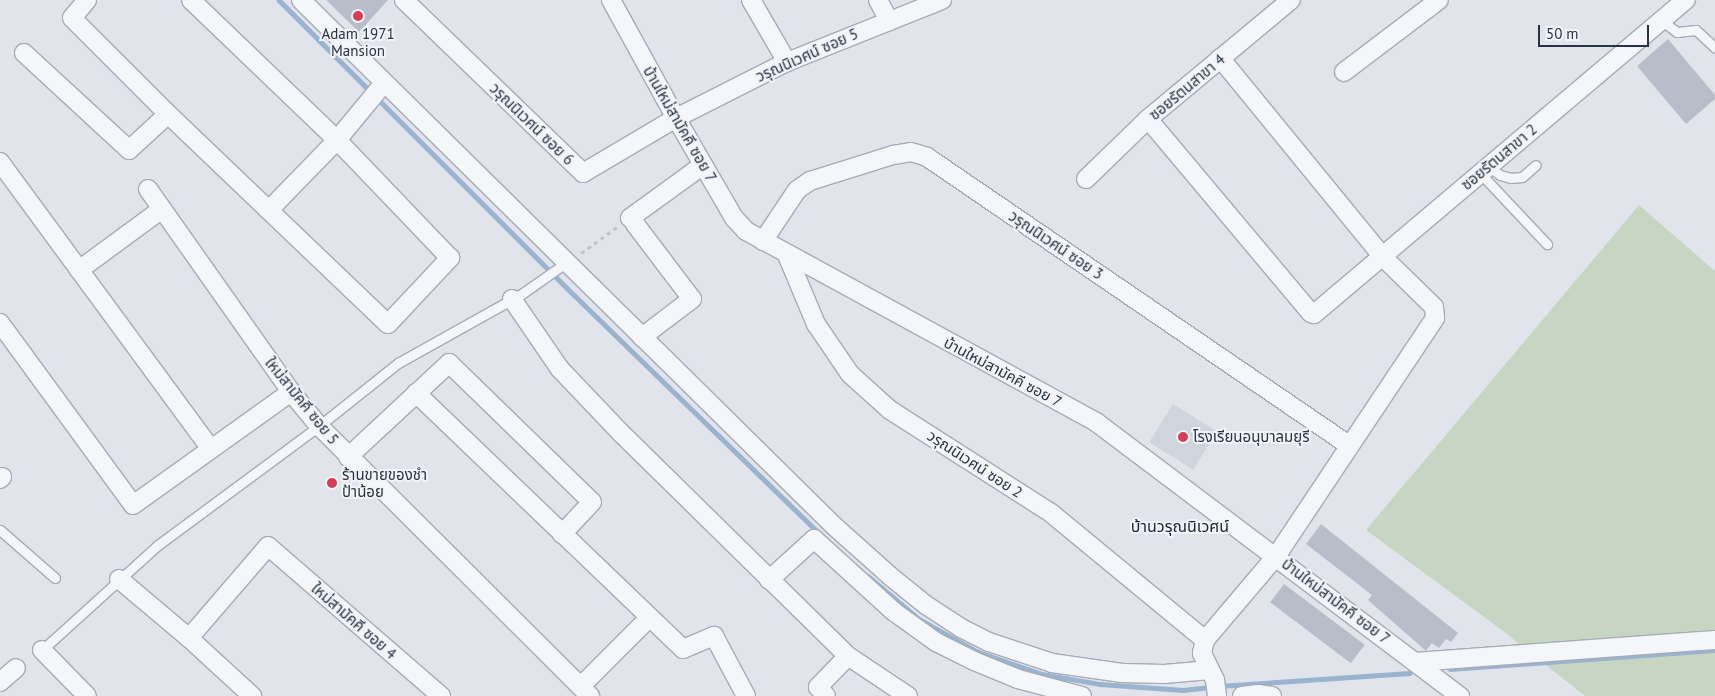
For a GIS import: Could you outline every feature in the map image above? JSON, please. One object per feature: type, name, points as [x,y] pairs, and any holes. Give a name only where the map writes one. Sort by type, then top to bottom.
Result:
[{"type":"street","points":[[87,0],[72,18],[168,114],[388,324],[450,258],[336,140],[191,0]]},
{"type":"street","points":[[301,0],[564,265],[642,336],[833,526],[926,605],[961,628],[1017,653],[1085,669],[1143,674],[1215,685]]},
{"type":"street","name":"วรุณนิเวศน์ ซอย 6","points":[[404,0],[583,173],[676,118]]},
{"type":"street","name":"บ้านใหม่สามัคคี ซอย 7","points":[[611,0],[703,165],[734,218],[746,231],[1096,422],[1277,556],[1460,696]]},
{"type":"street","points":[[751,0],[787,62]]},
{"type":"street","points":[[878,0],[889,21]]},
{"type":"street","name":"วรุณนิเวศน์ ซอย 5","points":[[676,118],[787,62],[942,0]]},
{"type":"street","name":"ซอยรัตนสาขา 4","points":[[1086,179],[1148,119],[1291,0]]},
{"type":"street","points":[[1344,72],[1439,0]]},
{"type":"street","name":"ซอยรัตนสาขา 2","points":[[1148,119],[1311,313],[1314,314],[1686,0]]},
{"type":"street","points":[[24,53],[129,150],[168,114]]},
{"type":"street","points":[[1215,685],[1202,653],[1205,640],[1277,556],[1434,318],[1434,307],[1383,257],[1220,58]]},
{"type":"street","points":[[269,210],[365,108],[384,83]]},
{"type":"street","name":"วรุณนิเวศน์ ซอย 3","points":[[763,241],[797,190],[810,181],[893,155],[911,152],[927,157],[1350,446]]},
{"type":"street","points":[[0,162],[211,449]]},
{"type":"street","points":[[642,336],[692,299],[633,221],[703,165]]},
{"type":"street","name":"ใหม่สามัคคี ซอย 5","points":[[148,190],[291,392],[319,426],[348,458],[585,691]]},
{"type":"street","points":[[79,270],[162,209]]},
{"type":"street","name":"วรุณนิเวศน์ ซอย 2","points":[[787,255],[816,324],[850,374],[890,410],[1050,513],[1205,640]]},
{"type":"street","points":[[512,299],[560,368],[621,433],[848,656],[908,696]]},
{"type":"street","points":[[1,325],[133,505],[291,392]]},
{"type":"street","points":[[348,458],[449,363],[592,502],[562,534]]},
{"type":"street","points":[[416,393],[683,649],[714,636],[746,696]]},
{"type":"street","points":[[769,580],[814,540],[893,611],[936,642],[1018,679],[1082,696]]},
{"type":"street","name":"ใหม่สามัคคี ซอย 4","points":[[189,638],[268,546],[441,696]]},
{"type":"street","points":[[119,579],[189,638],[252,696]]},
{"type":"street","points":[[585,691],[649,618]]},
{"type":"street","points":[[1415,662],[1715,640]]},
{"type":"street","points":[[42,650],[84,695]]},
{"type":"street","points":[[826,696],[818,688],[848,656]]},
{"type":"street","points":[[0,682],[16,668]]},
{"type":"street","points":[[1242,696],[1258,694],[1272,696]]},
{"type":"lane","points":[[1661,20],[1677,32],[1696,30],[1715,48]]},
{"type":"lane","points":[[1484,169],[1511,178],[1522,177],[1536,165]]},
{"type":"lane","points":[[1484,169],[1547,244]]},
{"type":"lane","points":[[42,650],[158,545],[319,426],[398,363],[512,299],[564,265]]},
{"type":"lane","points":[[0,530],[55,578]]},
{"type":"path","points":[[564,265],[633,221]]},
{"type":"shaded area","name":"โรงเรียนอนุบาลมยุรี","points":[[1173,404],[1217,432],[1193,470],[1149,442]]},
{"type":"green space","points":[[1639,205],[1715,271],[1715,696],[1585,696],[1499,628],[1366,530]]},
{"type":"building","name":"Adam 1971 Mansion","points":[[326,0],[388,0],[359,32]]},
{"type":"building","points":[[1668,39],[1715,95],[1715,99],[1686,124],[1637,66]]},
{"type":"building","points":[[1321,524],[1458,633],[1451,642],[1446,639],[1439,648],[1432,643],[1426,651],[1368,600],[1372,595],[1306,544]]},
{"type":"building","points":[[1284,584],[1365,645],[1351,663],[1270,602]]},
{"type":"waterway","points":[[279,0],[372,93]]},
{"type":"waterway","points":[[377,98],[567,288],[821,535]]},
{"type":"waterway","points":[[868,576],[919,619],[978,652],[1042,674],[1100,684],[1183,690],[1211,687]]},
{"type":"waterway","points":[[1450,669],[1715,650]]},
{"type":"waterway","points":[[1219,686],[1410,673]]},
{"type":"place","name":"Adam 1971 Mansion","points":[[358,16]]},
{"type":"place","name":"โรงเรียนอนุบาลมยุรี","points":[[1183,437]]},
{"type":"place","name":"ร้านขายของชำ ป้าน้อย","points":[[332,483]]},
{"type":"district","name":"บ้านวรุณนิเวศน์","points":[[1180,526]]}]
